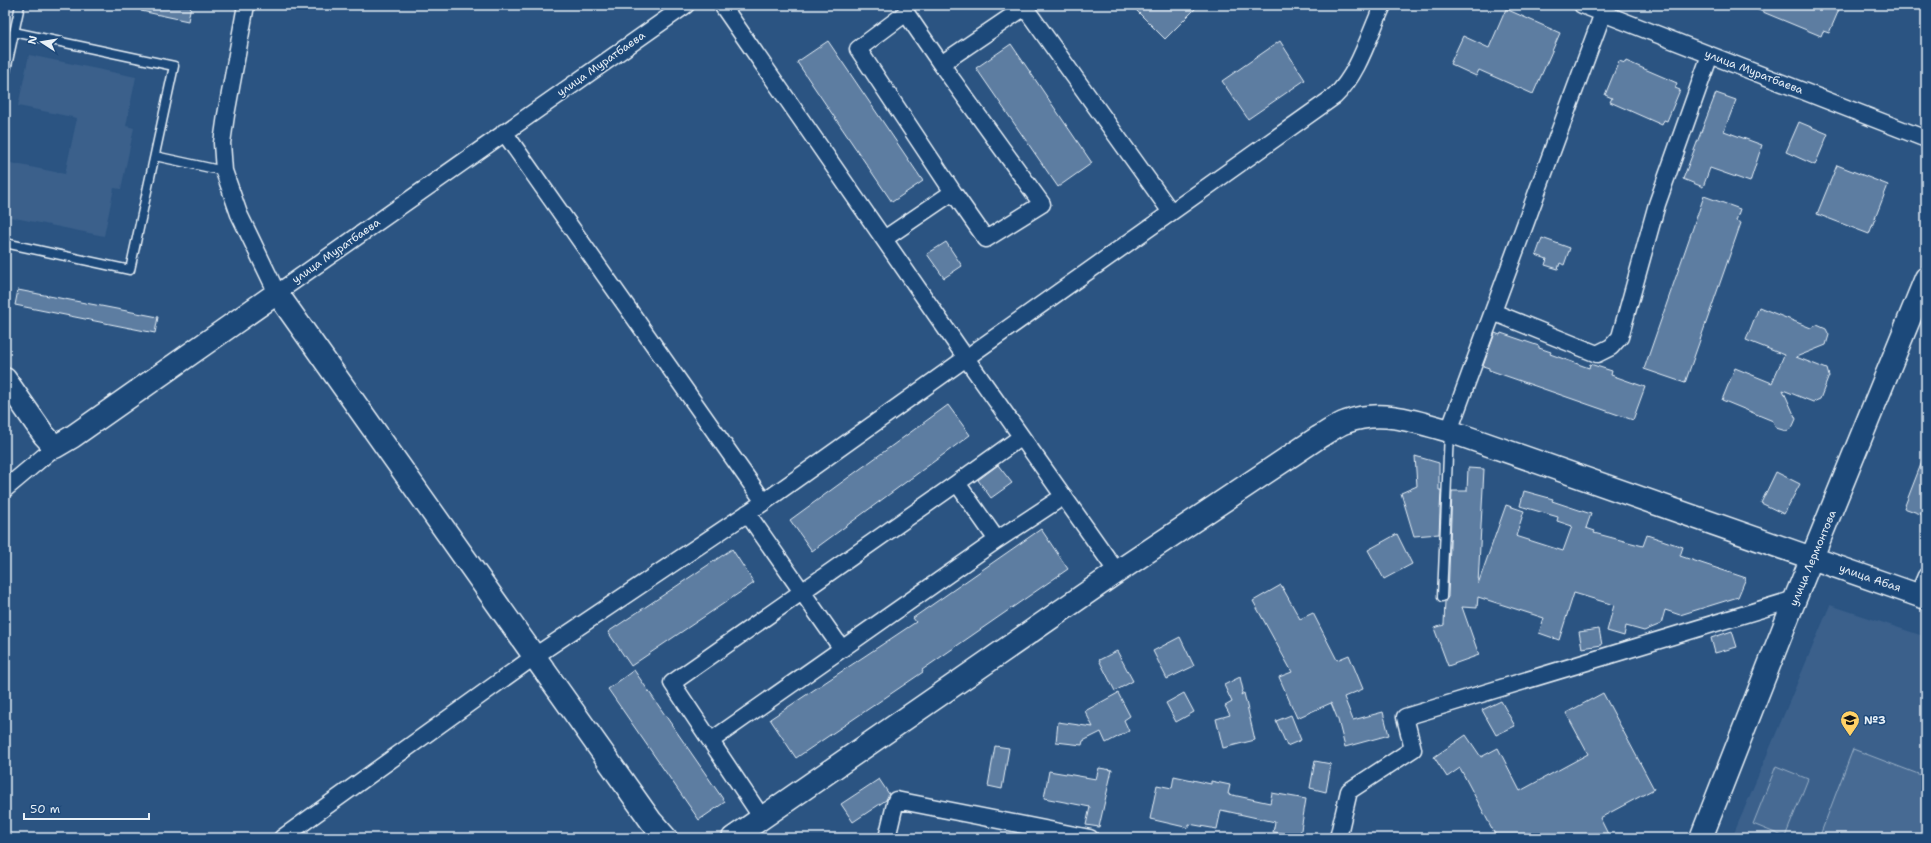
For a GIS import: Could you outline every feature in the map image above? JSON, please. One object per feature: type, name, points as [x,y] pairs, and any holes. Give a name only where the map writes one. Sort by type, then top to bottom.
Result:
[{"type":"street","points":[[246,5],[222,143],[224,171],[239,214],[277,293],[651,821],[666,838]]},
{"type":"street","name":"улица Муратбаева","points":[[55,447],[72,437],[686,5]]},
{"type":"street","points":[[722,5],[1021,437],[1117,572]]},
{"type":"street","points":[[282,838],[535,656],[764,502],[1340,91],[1355,69],[1383,5]]},
{"type":"street","name":"улица Муратбаева","points":[[1582,5],[1926,139]]},
{"type":"street","points":[[941,64],[1024,6],[1171,212]]},
{"type":"street","points":[[906,13],[941,64],[1042,204],[986,239],[858,49],[906,13]]},
{"type":"street","points":[[1449,431],[1603,13]]},
{"type":"street","points":[[1493,312],[1597,354],[1611,347],[1620,337],[1657,204],[1710,55]]},
{"type":"street","points":[[504,132],[764,502]]},
{"type":"street","points":[[884,239],[953,192]]},
{"type":"street","name":"улица Лермонтова","points":[[1701,838],[1795,599],[1813,559],[1926,278]]},
{"type":"street","points":[[5,379],[44,435],[55,447],[5,489]]},
{"type":"street","name":"улица Абая","points":[[733,838],[1117,572],[1319,437],[1345,422],[1368,416],[1392,416],[1449,431],[1813,559],[1924,590]]},
{"type":"street","points":[[762,818],[712,740],[672,683],[1021,437]]},
{"type":"street","points":[[957,483],[997,540]]},
{"type":"street","points":[[712,740],[997,540],[1064,496]]},
{"type":"street","points":[[747,513],[842,649]]},
{"type":"street","points":[[1338,838],[1349,791],[1413,749],[1405,717],[1795,599]]},
{"type":"street","points":[[887,838],[896,800],[1090,838]]},
{"type":"lane","points":[[5,75],[20,5]]},
{"type":"lane","points":[[5,243],[130,270],[174,66],[14,32]]},
{"type":"lane","points":[[155,156],[224,171]]},
{"type":"lane","points":[[1442,597],[1449,431]]},
{"type":"shaded area","points":[[29,55],[136,77],[126,126],[134,128],[121,189],[114,188],[104,236],[5,216],[6,162],[65,174],[77,118],[18,106]]},
{"type":"shaded area","name":"№3","points":[[1830,605],[1926,637],[1926,838],[1732,838]]},
{"type":"shaded area","points":[[1853,749],[1926,777],[1926,838],[1819,838]]},
{"type":"shaded area","points":[[1776,766],[1808,779],[1785,837],[1753,824]]},
{"type":"building","points":[[141,5],[191,5],[188,21],[141,11]]},
{"type":"building","points":[[1131,5],[1199,5],[1165,39]]},
{"type":"building","points":[[1746,5],[1841,5],[1829,33],[1823,31],[1821,36]]},
{"type":"building","points":[[1506,9],[1560,33],[1533,94],[1479,70],[1476,76],[1450,64],[1463,36],[1489,48]]},
{"type":"building","points":[[828,41],[923,181],[892,202],[797,62]]},
{"type":"building","points":[[1280,41],[1305,80],[1248,119],[1222,81]]},
{"type":"building","points":[[1011,44],[1092,163],[1058,187],[976,68]]},
{"type":"building","points":[[1619,61],[1625,63],[1626,61],[1677,83],[1675,88],[1680,90],[1667,121],[1664,120],[1662,125],[1610,102],[1612,98],[1605,95]]},
{"type":"building","points":[[1716,93],[1736,100],[1724,131],[1762,145],[1750,182],[1710,168],[1703,187],[1683,179]]},
{"type":"building","points":[[1799,122],[1828,134],[1815,165],[1786,152]]},
{"type":"building","points":[[1837,165],[1888,185],[1869,234],[1817,214]]},
{"type":"building","points":[[1704,196],[1740,209],[1736,221],[1741,223],[1685,383],[1644,369]]},
{"type":"building","points":[[1542,238],[1570,248],[1564,265],[1560,263],[1558,269],[1545,265],[1547,259],[1536,255]]},
{"type":"building","points":[[946,242],[962,266],[944,278],[927,254]]},
{"type":"building","points":[[18,290],[158,317],[155,333],[15,305]]},
{"type":"building","points":[[1759,307],[1811,328],[1817,325],[1826,329],[1829,335],[1826,345],[1796,357],[1827,369],[1829,376],[1820,399],[1813,402],[1783,390],[1796,419],[1792,428],[1786,431],[1776,428],[1773,421],[1722,400],[1735,368],[1772,383],[1784,355],[1746,340]]},
{"type":"building","points":[[1495,333],[1500,335],[1501,333],[1539,346],[1539,348],[1551,352],[1550,354],[1589,368],[1590,364],[1612,371],[1611,375],[1645,387],[1633,420],[1489,370],[1489,368],[1483,366]]},
{"type":"building","points":[[948,405],[970,435],[812,551],[790,520]]},
{"type":"building","points":[[1926,454],[1926,516],[1904,508]]},
{"type":"building","points":[[1415,456],[1439,463],[1439,490],[1441,490],[1439,534],[1414,536],[1401,493],[1417,486]]},
{"type":"building","points":[[998,465],[1012,483],[991,498],[978,480]]},
{"type":"building","points":[[1468,468],[1484,469],[1478,584],[1506,505],[1524,511],[1516,536],[1563,551],[1572,526],[1557,521],[1558,517],[1520,506],[1524,491],[1553,499],[1552,501],[1591,514],[1586,528],[1595,531],[1594,533],[1643,546],[1647,535],[1683,547],[1680,556],[1746,578],[1738,597],[1680,615],[1665,610],[1661,624],[1644,631],[1626,626],[1624,636],[1607,631],[1614,605],[1574,593],[1559,640],[1539,633],[1544,618],[1478,597],[1477,608],[1462,607],[1479,655],[1448,666],[1434,628],[1444,625],[1445,601],[1448,597],[1452,491],[1467,491]]},
{"type":"building","points":[[1776,472],[1800,484],[1784,514],[1761,503]]},
{"type":"building","points":[[1041,529],[1068,569],[922,670],[923,672],[796,758],[770,719],[916,622],[913,618]]},
{"type":"building","points":[[1397,534],[1412,564],[1384,579],[1368,550]]},
{"type":"building","points":[[732,549],[754,583],[631,666],[608,632]]},
{"type":"building","points":[[1281,585],[1300,619],[1313,613],[1337,660],[1349,655],[1363,689],[1344,697],[1353,720],[1383,712],[1389,735],[1345,747],[1338,720],[1331,703],[1297,718],[1279,677],[1292,672],[1253,601]]},
{"type":"building","points":[[1599,629],[1602,645],[1582,648],[1579,632]]},
{"type":"building","points":[[1732,631],[1737,647],[1715,653],[1711,638]]},
{"type":"building","points":[[1180,637],[1194,666],[1167,679],[1153,651]]},
{"type":"building","points":[[1117,651],[1133,681],[1115,691],[1099,660]]},
{"type":"building","points":[[634,670],[725,802],[699,820],[608,689]]},
{"type":"building","points":[[1240,677],[1243,690],[1241,695],[1244,693],[1255,740],[1223,748],[1216,719],[1230,715],[1225,706],[1232,702],[1224,685]]},
{"type":"building","points":[[1118,693],[1130,716],[1124,720],[1129,731],[1106,743],[1101,732],[1083,741],[1082,745],[1056,742],[1058,722],[1093,727],[1085,711]]},
{"type":"building","points":[[1184,693],[1194,712],[1176,722],[1166,703]]},
{"type":"building","points":[[1603,693],[1654,789],[1600,818],[1610,838],[1497,838],[1460,768],[1447,777],[1434,757],[1466,735],[1481,757],[1498,748],[1520,791],[1588,754],[1566,713]]},
{"type":"building","points":[[1501,701],[1515,726],[1496,735],[1482,710]]},
{"type":"building","points":[[1291,715],[1301,740],[1287,746],[1276,721]]},
{"type":"building","points":[[995,746],[1009,748],[1002,789],[988,786]]},
{"type":"building","points":[[1315,761],[1331,764],[1326,792],[1310,788]]},
{"type":"building","points":[[1099,768],[1112,770],[1099,827],[1086,825],[1090,807],[1044,798],[1049,771],[1096,779]]},
{"type":"building","points":[[1174,776],[1211,784],[1211,781],[1230,785],[1228,794],[1270,803],[1272,793],[1306,799],[1300,836],[1273,832],[1275,822],[1221,810],[1217,829],[1189,824],[1189,828],[1150,819],[1157,785],[1172,788]]},
{"type":"building","points":[[879,779],[889,794],[886,800],[853,822],[841,804]]},
{"type":"place","name":"№3","points":[[1850,737]]}]
